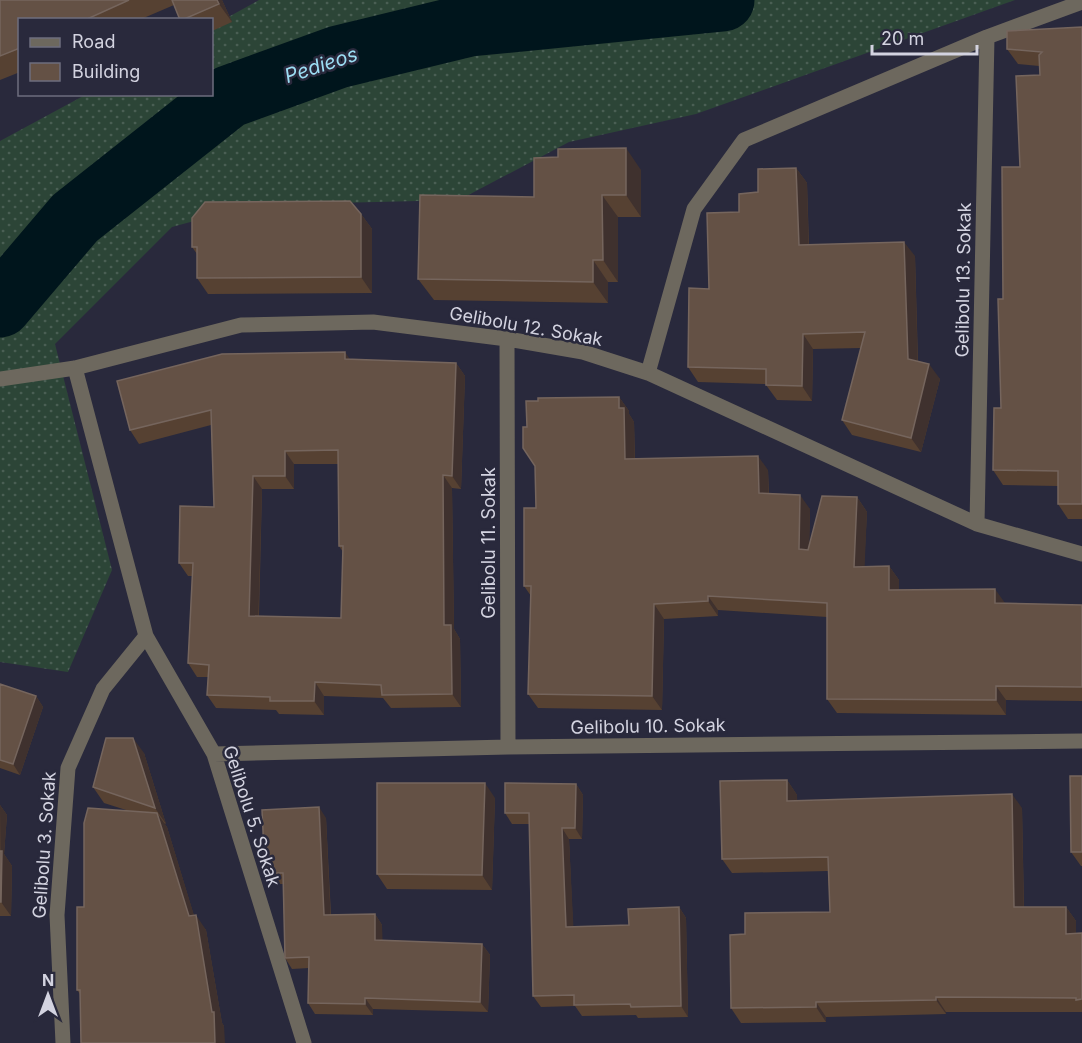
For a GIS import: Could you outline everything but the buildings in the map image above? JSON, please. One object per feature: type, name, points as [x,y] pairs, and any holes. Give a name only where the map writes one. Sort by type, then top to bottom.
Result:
[{"type":"street","points":[[648,373],[694,209],[744,141],[987,37],[1082,2]]},
{"type":"street","name":"Gelibolu 13. Sokak","points":[[977,524],[987,37]]},
{"type":"street","name":"Gelibolu 12. Sokak","points":[[0,379],[75,368],[241,325],[374,322],[507,339],[583,352],[648,373],[977,524],[1082,554]]},
{"type":"street","name":"Gelibolu 11. Sokak","points":[[507,339],[508,747]]},
{"type":"street","name":"Gelibolu 5. Sokak","points":[[75,368],[146,636],[214,754],[304,1043]]},
{"type":"street","name":"Gelibolu 3. Sokak","points":[[63,1043],[57,915],[68,768],[103,689],[146,636]]},
{"type":"street","name":"Gelibolu 10. Sokak","points":[[214,754],[508,747],[1082,741]]},
{"type":"green space","points":[[259,0],[1015,0],[696,114],[569,142],[459,200],[253,205],[172,227],[55,344],[112,570],[68,672],[0,662],[0,141],[83,96],[213,96],[213,25]]},
{"type":"waterway","name":"Pedieos","points":[[0,306],[75,218],[228,97],[338,57],[470,25],[723,0]]}]
